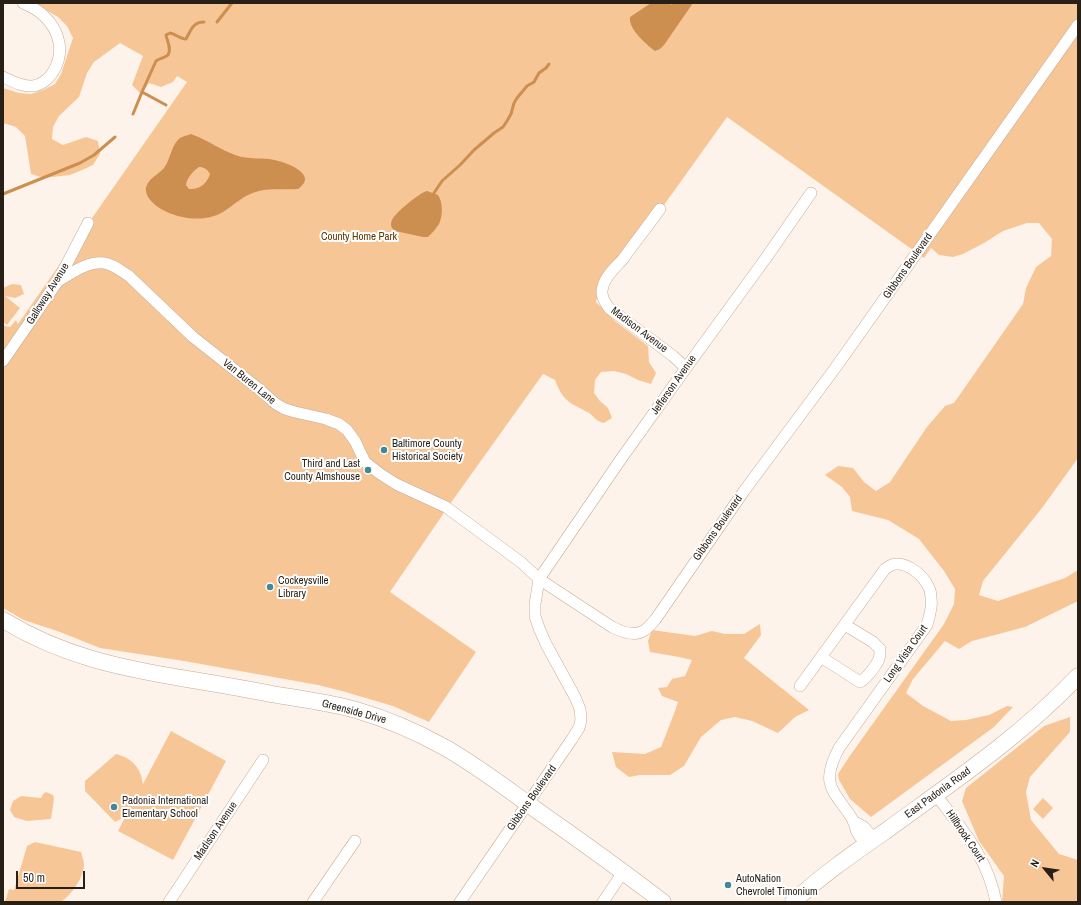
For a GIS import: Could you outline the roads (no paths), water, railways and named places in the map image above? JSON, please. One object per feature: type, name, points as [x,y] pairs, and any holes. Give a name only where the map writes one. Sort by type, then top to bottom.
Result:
[{"type":"street","points":[[3,77],[24,85],[34,86],[43,82],[50,76],[60,57],[60,48],[57,35],[53,27],[44,16],[23,3]]},
{"type":"street","name":"Gibbons Boulevard","points":[[460,902],[572,739],[579,728],[581,720],[580,710],[575,697],[546,644],[535,616],[535,604],[539,579],[622,632],[641,632],[655,620],[744,491],[836,368],[1078,25]]},
{"type":"street","name":"Jefferson Avenue","points":[[539,579],[621,459],[811,193]]},
{"type":"street","name":"Madison Avenue","points":[[660,209],[622,260],[608,276],[603,285],[602,293],[604,301],[609,308],[673,356],[686,368]]},
{"type":"street","name":"Galloway Avenue","points":[[3,361],[58,281],[88,223]]},
{"type":"street","name":"Van Buren Lane","points":[[58,281],[88,265],[104,263],[129,276],[193,337],[260,389],[276,404],[284,409],[326,419],[343,427],[347,430],[354,441],[365,462],[379,473],[396,484],[446,507],[522,563],[539,579]]},
{"type":"street","name":"Long Vista Court","points":[[800,686],[885,569],[890,565],[896,564],[902,565],[919,574],[928,586],[932,599],[932,608],[927,625],[839,748],[829,772],[831,787],[835,796],[853,821],[857,832],[870,842]]},
{"type":"street","name":"Greenside Drive","points":[[3,620],[54,646],[99,662],[154,674],[340,706],[378,717],[415,732],[446,748],[477,768],[528,803],[663,902]]},
{"type":"street","name":"Long Vista Court","points":[[821,657],[860,682],[864,680],[880,658],[880,649],[873,642],[845,624]]},
{"type":"street","name":"East Padonia Road","points":[[793,902],[824,876],[984,760],[1039,715],[1078,676]]},
{"type":"street","name":"Madison Avenue","points":[[169,902],[263,760]]},
{"type":"street","name":"Hillbrook Court","points":[[936,795],[973,845],[984,865],[994,890],[996,902]]},
{"type":"street","points":[[313,902],[355,841]]},
{"type":"street","points":[[603,902],[623,872]]},
{"type":"waterway","points":[[217,22],[232,3]]},
{"type":"waterway","points":[[133,114],[156,61],[167,56],[169,53],[166,35],[170,33],[186,39],[197,23],[204,22]]},
{"type":"waterway","points":[[434,193],[442,181],[474,150],[503,127],[511,114],[517,98],[527,86],[534,82],[539,73],[549,64]]},
{"type":"waterway","points":[[142,92],[166,105]]},
{"type":"waterway","points":[[3,194],[80,163],[94,155],[115,137]]},
{"type":"place","name":"Baltimore County Historical Society","points":[[384,450]]},
{"type":"place","name":"Third and Last County Almshouse","points":[[368,470]]},
{"type":"place","name":"Cockeysville Library","points":[[270,587]]},
{"type":"place","name":"Padonia International Elementary School","points":[[114,807]]},
{"type":"place","name":"AutoNation Chevrolet Timonium","points":[[728,885]]},
{"type":"park label","name":"County Home Park","points":[[359,237]]}]
